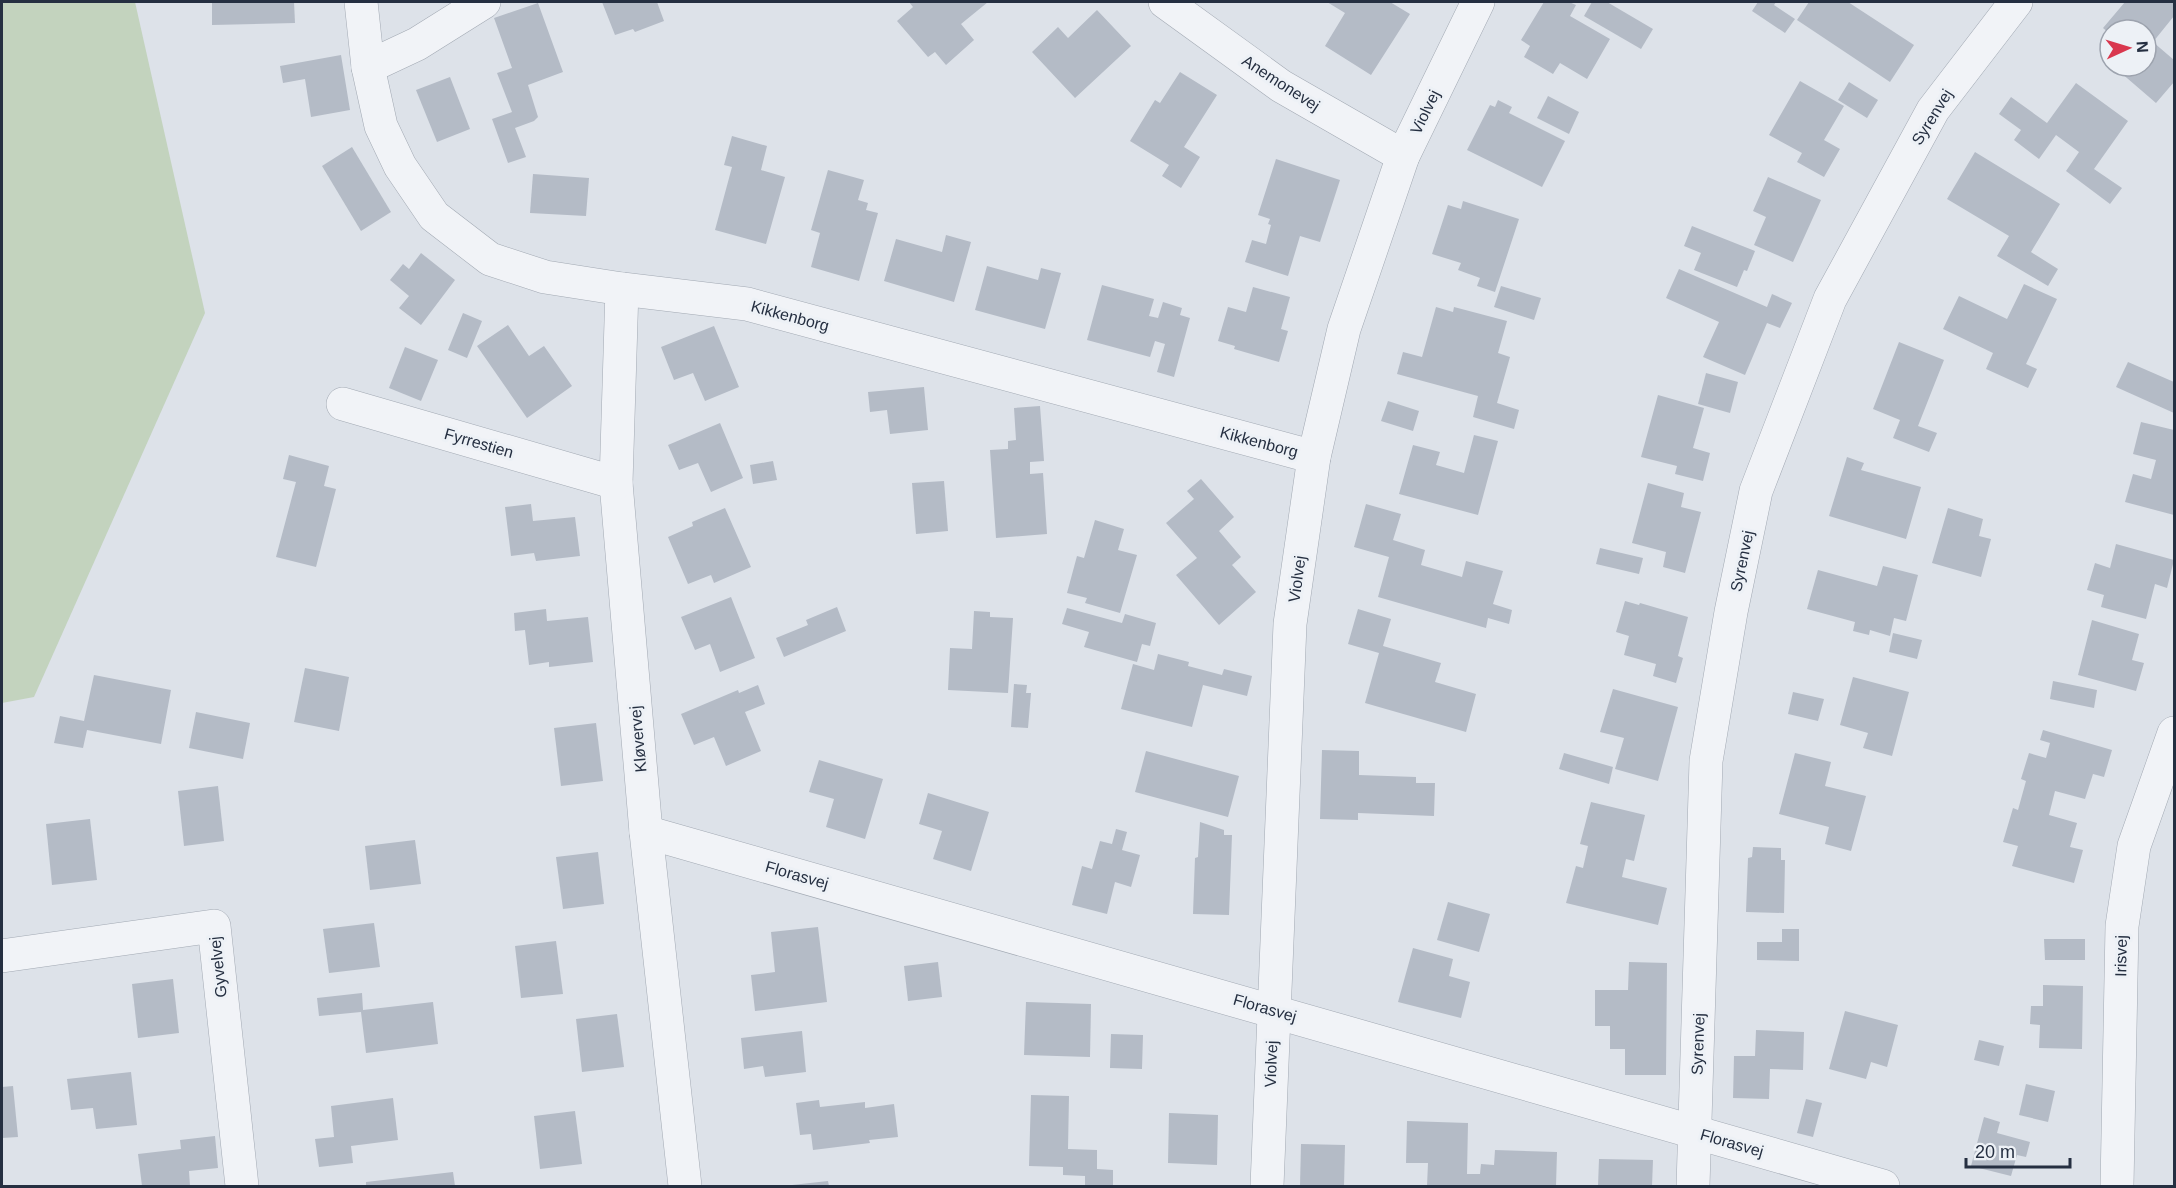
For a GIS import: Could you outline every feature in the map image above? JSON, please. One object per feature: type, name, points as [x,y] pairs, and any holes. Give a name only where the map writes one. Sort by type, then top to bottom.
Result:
[{"type":"street","name":"Kikkenborg","points":[[361,2],[368,67],[381,126],[400,166],[434,216],[490,259],[545,277],[747,304],[1314,457]]},
{"type":"street","points":[[368,67],[417,44],[484,2]]},
{"type":"street","name":"Anemonevej","points":[[1165,2],[1281,86],[1403,156]]},
{"type":"street","name":"Violvej","points":[[1267,1186],[1290,624],[1314,457],[1344,329],[1403,156],[1478,2]]},
{"type":"street","name":"Syrenvej","points":[[1693,1186],[1706,761],[1731,612],[1756,491],[1830,299],[1933,110],[2016,2]]},
{"type":"street","name":"Kløvervej","points":[[622,289],[616,483],[646,832],[685,1186]]},
{"type":"street","name":"Fyrrestien","points":[[342,404],[616,483]]},
{"type":"street","name":"Irisvej","points":[[2116,1186],[2122,926],[2134,846],[2175,733]]},
{"type":"street","name":"Florasvej","points":[[646,832],[1883,1186]]},
{"type":"street","name":"Gyvelvej","points":[[2,956],[214,926],[242,1186]]},
{"type":"green space","points":[[2,2],[135,2],[205,313],[34,697],[2,703]]},
{"type":"building","points":[[212,2],[294,2],[295,23],[212,25]]},
{"type":"building","points":[[602,2],[657,2],[664,21],[635,32],[633,29],[615,35]]},
{"type":"building","points":[[909,2],[988,2],[961,24],[974,40],[946,65],[935,52],[928,57],[897,21],[913,7]]},
{"type":"building","points":[[1327,2],[1390,2],[1410,14],[1371,75],[1325,46],[1345,13]]},
{"type":"building","points":[[1544,2],[1569,2],[1576,5],[1570,16],[1610,39],[1587,79],[1560,63],[1553,74],[1524,57],[1530,46],[1521,40]]},
{"type":"building","points":[[1592,2],[1607,2],[1653,29],[1641,49],[1584,16]]},
{"type":"building","points":[[1758,2],[1776,2],[1774,5],[1795,19],[1785,33],[1752,11]]},
{"type":"building","points":[[1809,2],[1848,2],[1914,45],[1890,82],[1797,20]]},
{"type":"building","points":[[2125,2],[2172,2],[2174,4],[2174,16],[2158,36],[2158,18],[2111,18]]},
{"type":"building","points":[[538,3],[563,72],[528,85],[538,117],[534,121],[515,128],[526,157],[508,163],[492,119],[512,112],[497,73],[512,68],[494,18]]},
{"type":"building","points":[[1097,10],[1131,46],[1075,98],[1032,52],[1058,27],[1068,38]]},
{"type":"building","points":[[2158,46],[2174,60],[2174,82],[2156,103],[2127,78],[2158,78]]},
{"type":"building","points":[[341,55],[350,110],[311,117],[305,79],[283,83],[280,66]]},
{"type":"building","points":[[1180,72],[1217,95],[1184,147],[1200,157],[1181,188],[1162,176],[1169,165],[1130,141],[1155,100],[1160,103]]},
{"type":"building","points":[[450,77],[470,129],[437,142],[416,90]]},
{"type":"building","points":[[1800,81],[1844,106],[1824,140],[1840,149],[1824,177],[1797,162],[1802,153],[1769,135]]},
{"type":"building","points":[[1849,82],[1878,100],[1867,118],[1838,100]]},
{"type":"building","points":[[2076,83],[2128,121],[2094,169],[2122,188],[2110,204],[2066,171],[2079,152],[2056,135],[2039,159],[2014,140],[2021,130],[1999,114],[2011,97],[2047,123]]},
{"type":"building","points":[[1548,96],[1579,112],[1569,134],[1537,118]]},
{"type":"building","points":[[1498,100],[1512,107],[1509,113],[1565,141],[1542,187],[1467,150],[1490,105],[1495,107]]},
{"type":"building","points":[[732,136],[767,146],[761,170],[785,177],[766,244],[715,230],[732,167],[724,165]]},
{"type":"building","points":[[352,147],[391,212],[361,231],[322,166]]},
{"type":"building","points":[[1975,152],[2060,204],[2031,252],[2058,269],[2048,286],[1997,256],[2009,236],[1947,199]]},
{"type":"building","points":[[1276,159],[1340,180],[1320,242],[1300,236],[1288,276],[1245,262],[1252,240],[1266,244],[1271,225],[1268,224],[1270,219],[1258,215]]},
{"type":"building","points":[[828,170],[864,180],[858,200],[868,203],[866,210],[878,213],[859,281],[811,267],[820,233],[811,230]]},
{"type":"building","points":[[533,174],[589,178],[586,216],[530,213]]},
{"type":"building","points":[[1768,177],[1821,200],[1793,262],[1754,245],[1766,217],[1753,211]]},
{"type":"building","points":[[1463,201],[1519,219],[1495,292],[1477,286],[1480,278],[1458,270],[1461,263],[1432,254],[1448,205],[1461,209]]},
{"type":"building","points":[[1692,226],[1755,251],[1737,287],[1694,270],[1701,253],[1684,246]]},
{"type":"building","points":[[946,235],[971,242],[954,302],[884,281],[896,239],[942,252]]},
{"type":"building","points":[[421,253],[455,280],[421,325],[399,308],[409,296],[390,280],[403,264],[409,269]]},
{"type":"building","points":[[987,266],[1038,280],[1041,268],[1061,273],[1045,329],[975,310]]},
{"type":"building","points":[[1679,269],[1767,307],[1772,294],[1792,303],[1780,328],[1767,323],[1745,375],[1703,357],[1719,322],[1666,298]]},
{"type":"building","points":[[2024,284],[2057,299],[2026,364],[2037,369],[2028,388],[1986,369],[1993,353],[1943,329],[1959,296],[2007,319]]},
{"type":"building","points":[[1102,285],[1154,299],[1149,316],[1158,318],[1163,302],[1182,308],[1180,315],[1190,318],[1174,377],[1157,372],[1165,344],[1155,341],[1150,357],[1087,340]]},
{"type":"building","points":[[1501,286],[1541,298],[1534,320],[1494,307]]},
{"type":"building","points":[[1253,287],[1290,297],[1281,329],[1288,331],[1279,362],[1234,349],[1235,346],[1218,341],[1228,307],[1246,312]]},
{"type":"building","points":[[1436,307],[1453,312],[1454,307],[1507,321],[1498,353],[1510,357],[1497,403],[1519,410],[1514,429],[1473,417],[1478,396],[1397,374],[1403,352],[1422,357]]},
{"type":"building","points":[[463,313],[482,321],[467,358],[448,350]]},
{"type":"building","points":[[508,325],[529,356],[544,346],[572,386],[527,418],[477,346]]},
{"type":"building","points":[[714,326],[739,387],[705,401],[693,373],[674,380],[661,347]]},
{"type":"building","points":[[1899,342],[1944,360],[1918,426],[1937,433],[1929,452],[1893,438],[1900,420],[1873,409]]},
{"type":"building","points":[[405,347],[438,360],[421,401],[389,388]]},
{"type":"building","points":[[2128,362],[2174,382],[2174,413],[2116,387]]},
{"type":"building","points":[[1706,373],[1738,382],[1730,413],[1698,404]]},
{"type":"building","points":[[924,387],[928,430],[890,434],[887,410],[870,412],[868,392]]},
{"type":"building","points":[[1658,395],[1704,408],[1693,448],[1710,453],[1703,481],[1675,474],[1677,466],[1641,457]]},
{"type":"building","points":[[1388,401],[1419,411],[1413,431],[1381,421]]},
{"type":"building","points":[[1040,406],[1044,461],[1030,462],[1030,474],[1043,473],[1047,534],[996,538],[990,450],[1008,449],[1008,441],[1016,440],[1014,408]]},
{"type":"building","points":[[2141,422],[2174,430],[2174,515],[2125,502],[2133,474],[2151,479],[2156,460],[2133,454]]},
{"type":"building","points":[[720,423],[743,478],[711,492],[698,463],[679,470],[668,445]]},
{"type":"building","points":[[1474,435],[1498,441],[1478,515],[1399,494],[1413,445],[1440,452],[1436,465],[1464,473]]},
{"type":"building","points":[[289,455],[329,466],[324,486],[336,489],[316,567],[276,557],[296,482],[283,479]]},
{"type":"building","points":[[1847,457],[1864,463],[1861,470],[1921,487],[1906,539],[1829,516]]},
{"type":"building","points":[[773,461],[777,480],[753,484],[750,465]]},
{"type":"building","points":[[1201,479],[1234,517],[1219,531],[1241,557],[1232,565],[1256,592],[1219,625],[1176,575],[1197,558],[1166,523],[1194,499],[1187,491]]},
{"type":"building","points":[[944,481],[948,531],[916,534],[912,483]]},
{"type":"building","points":[[1648,483],[1684,493],[1681,507],[1701,512],[1685,573],[1663,567],[1666,552],[1632,543]]},
{"type":"building","points":[[531,504],[533,521],[575,517],[580,556],[536,561],[534,553],[511,556],[505,507]]},
{"type":"building","points":[[1366,504],[1401,514],[1393,540],[1425,550],[1421,565],[1462,577],[1466,561],[1503,571],[1493,604],[1512,610],[1509,624],[1488,618],[1486,628],[1378,597],[1389,557],[1354,547]]},
{"type":"building","points":[[725,508],[751,567],[714,583],[711,575],[688,584],[668,537],[693,526],[692,522]]},
{"type":"building","points":[[1948,508],[1983,519],[1979,536],[1991,539],[1981,577],[1932,563]]},
{"type":"building","points":[[1095,520],[1124,529],[1118,550],[1137,555],[1120,613],[1085,603],[1087,598],[1067,593],[1077,556],[1084,558]]},
{"type":"building","points":[[2116,544],[2174,560],[2167,588],[2155,584],[2146,619],[2101,607],[2104,595],[2087,590],[2095,563],[2110,568]]},
{"type":"building","points":[[1600,548],[1643,558],[1639,574],[1596,564]]},
{"type":"building","points":[[1883,566],[1918,575],[1906,621],[1894,618],[1890,636],[1870,630],[1869,635],[1853,631],[1855,622],[1807,609],[1818,570],[1877,586]]},
{"type":"building","points":[[731,597],[755,658],[720,672],[710,644],[695,650],[681,617]]},
{"type":"building","points":[[1625,601],[1688,617],[1678,656],[1683,658],[1676,683],[1653,676],[1656,664],[1624,655],[1629,636],[1616,632]]},
{"type":"building","points":[[837,607],[846,631],[784,657],[776,638],[808,625],[806,620]]},
{"type":"building","points":[[1067,608],[1122,623],[1125,614],[1156,623],[1150,646],[1142,644],[1137,662],[1084,647],[1089,632],[1062,624]]},
{"type":"building","points":[[546,609],[547,621],[588,617],[593,662],[549,667],[549,662],[529,665],[525,630],[515,631],[514,613]]},
{"type":"building","points":[[1358,609],[1391,619],[1383,646],[1441,663],[1435,682],[1476,694],[1466,732],[1365,703],[1379,653],[1348,644]]},
{"type":"building","points":[[974,611],[990,612],[990,617],[1013,618],[1008,693],[948,690],[950,648],[972,649]]},
{"type":"building","points":[[2092,620],[2139,634],[2132,660],[2144,663],[2136,691],[2078,675]]},
{"type":"building","points":[[1893,633],[1922,640],[1917,659],[1889,652]]},
{"type":"building","points":[[1158,654],[1189,662],[1188,666],[1222,675],[1224,669],[1252,676],[1247,696],[1203,685],[1192,727],[1121,709],[1133,664],[1154,670]]},
{"type":"building","points":[[305,668],[349,677],[339,731],[294,722]]},
{"type":"building","points":[[94,675],[171,690],[161,744],[87,730],[83,748],[54,743],[60,716],[84,721]]},
{"type":"building","points":[[1853,677],[1909,692],[1892,756],[1863,748],[1868,733],[1840,725]]},
{"type":"building","points":[[2053,681],[2097,690],[2094,708],[2050,699]]},
{"type":"building","points":[[1014,684],[1027,685],[1026,693],[1031,693],[1028,728],[1011,727]]},
{"type":"building","points":[[758,685],[765,704],[745,712],[761,751],[726,766],[714,737],[694,745],[681,714],[738,690],[739,693]]},
{"type":"building","points":[[1613,689],[1678,707],[1658,781],[1615,769],[1624,738],[1600,732]]},
{"type":"building","points":[[1793,692],[1824,699],[1818,721],[1788,714]]},
{"type":"building","points":[[196,712],[250,723],[243,759],[189,748]]},
{"type":"building","points":[[596,723],[603,781],[561,786],[554,728]]},
{"type":"building","points":[[2043,730],[2112,750],[2104,777],[2093,774],[2085,799],[2055,791],[2049,815],[2077,823],[2070,847],[2083,850],[2074,883],[2012,866],[2018,846],[2003,842],[2013,808],[2018,810],[2026,781],[2021,779],[2029,753],[2046,758],[2050,743],[2040,740]]},
{"type":"building","points":[[1322,750],[1359,751],[1359,775],[1416,777],[1416,783],[1435,783],[1434,816],[1358,813],[1358,820],[1320,819]]},
{"type":"building","points":[[1146,751],[1239,776],[1228,817],[1135,792]]},
{"type":"building","points":[[1564,753],[1613,767],[1609,784],[1559,769]]},
{"type":"building","points":[[1795,753],[1831,762],[1825,786],[1866,796],[1851,851],[1825,844],[1829,827],[1779,814]]},
{"type":"building","points":[[819,760],[883,779],[865,839],[826,827],[834,799],[809,792]]},
{"type":"building","points":[[218,786],[224,841],[184,846],[178,791]]},
{"type":"building","points":[[928,793],[989,812],[971,871],[933,859],[942,831],[919,824]]},
{"type":"building","points":[[1591,802],[1645,815],[1634,861],[1626,859],[1622,877],[1667,888],[1658,925],[1566,903],[1576,866],[1583,868],[1588,846],[1580,844]]},
{"type":"building","points":[[90,819],[97,880],[52,885],[46,824]]},
{"type":"building","points":[[1200,822],[1224,830],[1224,835],[1232,835],[1229,915],[1193,914],[1195,858],[1198,857]]},
{"type":"building","points":[[1116,829],[1127,832],[1122,850],[1140,855],[1131,887],[1115,882],[1107,914],[1072,905],[1082,866],[1092,869],[1100,841],[1112,844]]},
{"type":"building","points":[[415,840],[421,884],[370,890],[365,846]]},
{"type":"building","points":[[1753,847],[1781,848],[1781,860],[1785,860],[1784,913],[1746,912],[1748,858],[1752,857]]},
{"type":"building","points":[[598,852],[604,904],[563,909],[556,857]]},
{"type":"building","points":[[1448,902],[1490,914],[1479,952],[1437,940]]},
{"type":"building","points":[[374,923],[380,967],[329,973],[323,929]]},
{"type":"building","points":[[818,927],[827,1002],[755,1011],[751,975],[775,972],[771,932]]},
{"type":"building","points":[[1782,929],[1799,929],[1799,961],[1757,960],[1757,942],[1782,942]]},
{"type":"building","points":[[2044,939],[2085,939],[2085,960],[2045,960]]},
{"type":"building","points":[[556,941],[563,994],[521,998],[515,946]]},
{"type":"building","points":[[1413,948],[1453,959],[1449,976],[1470,982],[1461,1018],[1398,1002]]},
{"type":"building","points":[[938,962],[942,997],[908,1001],[904,966]]},
{"type":"building","points":[[1629,962],[1667,963],[1666,1075],[1625,1075],[1625,1049],[1610,1049],[1610,1026],[1595,1026],[1595,990],[1628,990]]},
{"type":"building","points":[[173,979],[179,1033],[138,1038],[132,984]]},
{"type":"building","points":[[2043,985],[2083,986],[2082,1049],[2039,1048],[2040,1025],[2030,1024],[2031,1006],[2043,1006]]},
{"type":"building","points":[[362,993],[363,1010],[433,1002],[438,1044],[366,1053],[361,1012],[319,1016],[317,998]]},
{"type":"building","points":[[1026,1002],[1091,1004],[1090,1057],[1024,1055]]},
{"type":"building","points":[[1845,1011],[1898,1025],[1887,1067],[1871,1062],[1866,1079],[1829,1069]]},
{"type":"building","points":[[617,1014],[624,1067],[582,1072],[576,1019]]},
{"type":"building","points":[[1756,1030],[1804,1032],[1803,1070],[1770,1069],[1769,1099],[1733,1098],[1734,1056],[1755,1056]]},
{"type":"building","points":[[802,1031],[806,1072],[765,1077],[763,1066],[744,1069],[741,1038]]},
{"type":"building","points":[[1111,1034],[1143,1035],[1142,1069],[1110,1068]]},
{"type":"building","points":[[1979,1040],[2004,1046],[1999,1066],[1974,1060]]},
{"type":"building","points":[[131,1072],[137,1125],[96,1129],[93,1108],[71,1110],[67,1079]]},
{"type":"building","points":[[2026,1084],[2055,1091],[2048,1122],[2019,1115]]},
{"type":"building","points":[[13,1086],[18,1137],[2,1138],[2,1087]]},
{"type":"building","points":[[1031,1095],[1069,1096],[1068,1149],[1097,1150],[1097,1169],[1113,1170],[1113,1186],[1085,1185],[1085,1176],[1063,1175],[1063,1167],[1029,1166]]},
{"type":"building","points":[[393,1098],[398,1140],[351,1146],[353,1163],[319,1167],[315,1139],[334,1137],[331,1106]]},
{"type":"building","points":[[1806,1099],[1822,1103],[1813,1137],[1797,1133]]},
{"type":"building","points":[[819,1100],[820,1107],[865,1102],[865,1108],[894,1104],[898,1137],[813,1150],[811,1134],[800,1135],[796,1103]]},
{"type":"building","points":[[575,1111],[582,1164],[540,1169],[534,1116]]},
{"type":"building","points":[[1169,1113],[1218,1115],[1217,1165],[1168,1163]]},
{"type":"building","points":[[1984,1117],[2000,1122],[1997,1133],[2030,1142],[2026,1157],[2017,1155],[2011,1176],[1971,1166]]},
{"type":"building","points":[[1407,1121],[1468,1123],[1467,1174],[1480,1174],[1481,1164],[1494,1165],[1495,1150],[1557,1152],[1556,1186],[1427,1186],[1428,1163],[1406,1163]]},
{"type":"building","points":[[215,1136],[218,1168],[189,1171],[190,1186],[142,1186],[138,1154],[181,1149],[180,1140]]},
{"type":"building","points":[[1301,1144],[1345,1145],[1344,1186],[1300,1186]]},
{"type":"building","points":[[1599,1159],[1653,1160],[1652,1186],[1598,1186]]},
{"type":"building","points":[[453,1172],[455,1186],[366,1186],[366,1182]]},
{"type":"building","points":[[828,1181],[829,1186],[792,1186],[792,1185]]}]
